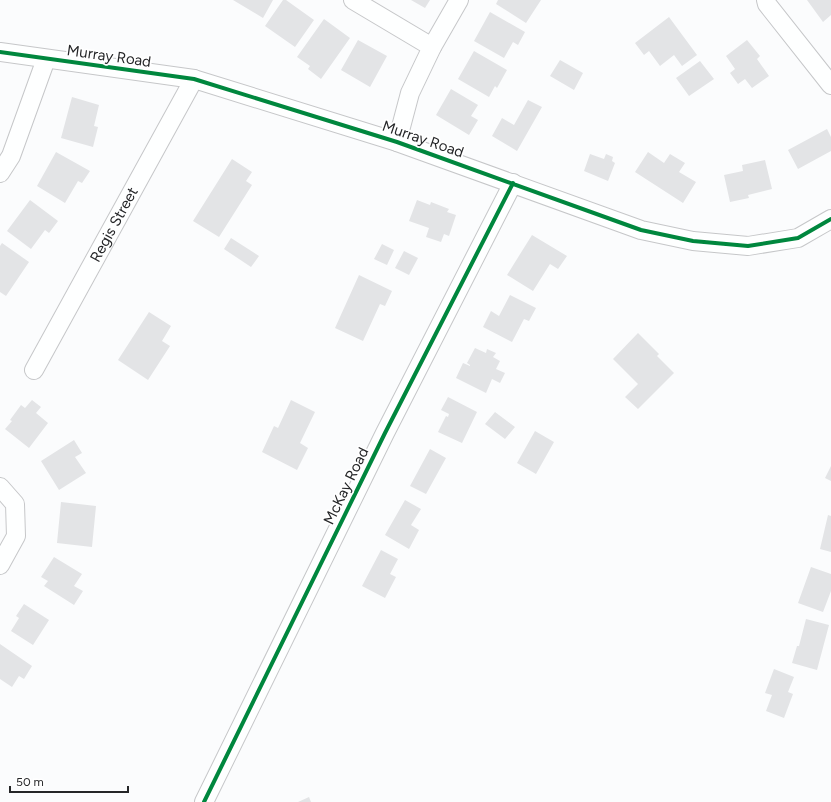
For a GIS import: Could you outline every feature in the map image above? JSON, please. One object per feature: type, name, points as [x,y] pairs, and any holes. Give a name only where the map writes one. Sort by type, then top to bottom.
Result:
[{"type":"street","points":[[353,0],[432,46]]},
{"type":"street","points":[[397,142],[410,93],[432,46],[459,0]]},
{"type":"street","points":[[766,0],[767,4],[831,85]]},
{"type":"street","name":"Murray Road","points":[[0,52],[194,80],[397,142],[641,230],[693,242],[748,246],[798,238],[831,220]]},
{"type":"street","points":[[0,173],[11,156],[46,59]]},
{"type":"street","name":"Regis Street","points":[[34,370],[194,80]]},
{"type":"street","name":"McKay Road","points":[[204,802],[385,433],[513,183]]},
{"type":"street","points":[[0,487],[15,504],[16,536],[0,565]]},
{"type":"building","points":[[233,0],[273,0],[263,18]]},
{"type":"building","points":[[283,0],[286,0],[314,20],[295,47],[265,26]]},
{"type":"building","points":[[411,0],[430,0],[425,8]]},
{"type":"building","points":[[498,0],[541,0],[526,23],[496,4]]},
{"type":"building","points":[[807,0],[831,0],[831,15],[823,22]]},
{"type":"building","points":[[490,12],[525,32],[518,45],[513,42],[504,58],[474,41]]},
{"type":"building","points":[[669,17],[697,55],[682,66],[674,55],[660,66],[649,51],[644,55],[635,43]]},
{"type":"building","points":[[324,19],[350,38],[321,79],[308,69],[310,66],[297,57]]},
{"type":"building","points":[[358,40],[387,56],[370,87],[341,70]]},
{"type":"building","points":[[747,40],[760,56],[757,59],[769,76],[752,88],[745,79],[738,84],[730,73],[735,69],[726,56]]},
{"type":"building","points":[[474,51],[507,70],[497,88],[495,86],[489,97],[458,79]]},
{"type":"building","points":[[560,60],[583,73],[574,90],[550,76]]},
{"type":"building","points":[[700,61],[714,79],[689,96],[676,78]]},
{"type":"building","points":[[451,89],[478,105],[471,116],[478,120],[469,135],[436,115]]},
{"type":"building","points":[[72,97],[99,105],[94,126],[98,127],[93,147],[61,138]]},
{"type":"building","points":[[528,100],[542,107],[517,151],[492,136],[502,118],[514,125]]},
{"type":"building","points":[[827,129],[831,137],[831,151],[798,169],[788,150]]},
{"type":"building","points":[[56,152],[90,171],[82,183],[78,181],[65,203],[37,186]]},
{"type":"building","points":[[648,152],[664,163],[670,154],[685,163],[679,172],[696,182],[683,203],[635,172]]},
{"type":"building","points":[[590,154],[604,159],[606,154],[613,157],[612,161],[615,163],[608,181],[584,171]]},
{"type":"building","points":[[232,159],[252,172],[246,181],[252,185],[219,237],[193,221]]},
{"type":"building","points":[[765,160],[772,189],[748,195],[749,198],[730,202],[724,175],[743,171],[742,165]]},
{"type":"building","points":[[30,200],[58,221],[49,233],[45,230],[31,249],[7,231]]},
{"type":"building","points":[[417,200],[430,205],[431,202],[449,209],[447,212],[456,215],[449,236],[444,234],[441,242],[426,237],[429,228],[409,221]]},
{"type":"building","points":[[532,235],[567,256],[558,269],[550,264],[533,291],[507,275]]},
{"type":"building","points":[[231,238],[259,256],[251,267],[224,249]]},
{"type":"building","points":[[2,243],[29,262],[6,296],[0,292],[0,246]]},
{"type":"building","points":[[382,244],[394,250],[387,265],[374,259]]},
{"type":"building","points":[[404,251],[418,258],[409,275],[395,268]]},
{"type":"building","points":[[359,275],[392,291],[385,306],[380,304],[363,341],[335,328]]},
{"type":"building","points":[[510,295],[536,308],[529,321],[524,319],[512,342],[483,327],[491,311],[499,316]]},
{"type":"building","points":[[149,312],[171,326],[162,341],[170,346],[148,380],[118,360]]},
{"type":"building","points":[[638,333],[659,354],[657,356],[674,373],[638,409],[625,397],[638,384],[613,359]]},
{"type":"building","points":[[475,348],[486,353],[487,349],[496,353],[493,357],[500,361],[496,369],[505,373],[500,383],[492,379],[486,393],[456,378],[463,363],[470,366],[467,363]]},
{"type":"building","points":[[448,397],[477,412],[462,443],[438,432],[446,416],[448,417],[449,414],[441,410]]},
{"type":"building","points":[[32,400],[41,407],[36,413],[48,423],[29,448],[5,429],[12,421],[10,420],[21,405],[25,408]]},
{"type":"building","points":[[291,400],[315,412],[300,443],[308,448],[297,470],[262,452],[274,426],[278,428]]},
{"type":"building","points":[[495,412],[515,427],[505,439],[485,424]]},
{"type":"building","points":[[535,431],[554,442],[536,474],[517,463]]},
{"type":"building","points":[[74,440],[82,453],[75,457],[86,473],[59,490],[41,461]]},
{"type":"building","points":[[430,449],[446,458],[426,494],[410,486]]},
{"type":"building","points":[[831,466],[831,481],[825,478]]},
{"type":"building","points":[[405,500],[421,509],[411,525],[419,530],[409,549],[385,535]]},
{"type":"building","points":[[61,502],[96,506],[92,547],[57,543]]},
{"type":"building","points":[[828,515],[831,516],[831,552],[820,549]]},
{"type":"building","points":[[381,550],[398,559],[390,574],[396,577],[385,598],[362,586]]},
{"type":"building","points":[[54,557],[82,574],[74,586],[83,591],[74,605],[44,586],[48,581],[41,577]]},
{"type":"building","points":[[811,567],[831,574],[831,591],[823,612],[798,603]]},
{"type":"building","points":[[24,604],[49,620],[33,645],[11,631],[19,618],[16,616]]},
{"type":"building","points":[[806,619],[829,625],[817,670],[792,663],[797,646],[799,646]]},
{"type":"building","points":[[0,644],[32,666],[24,679],[19,676],[12,687],[0,679]]},
{"type":"building","points":[[774,669],[794,677],[788,692],[793,694],[784,718],[766,711],[772,695],[765,693]]},
{"type":"building","points":[[309,797],[311,802],[298,802]]},
{"type":"cycle path","points":[[0,52],[194,79],[397,142],[641,230],[693,241],[748,246],[798,238],[831,219]]},
{"type":"cycle path","points":[[204,802],[385,433],[513,183]]}]
